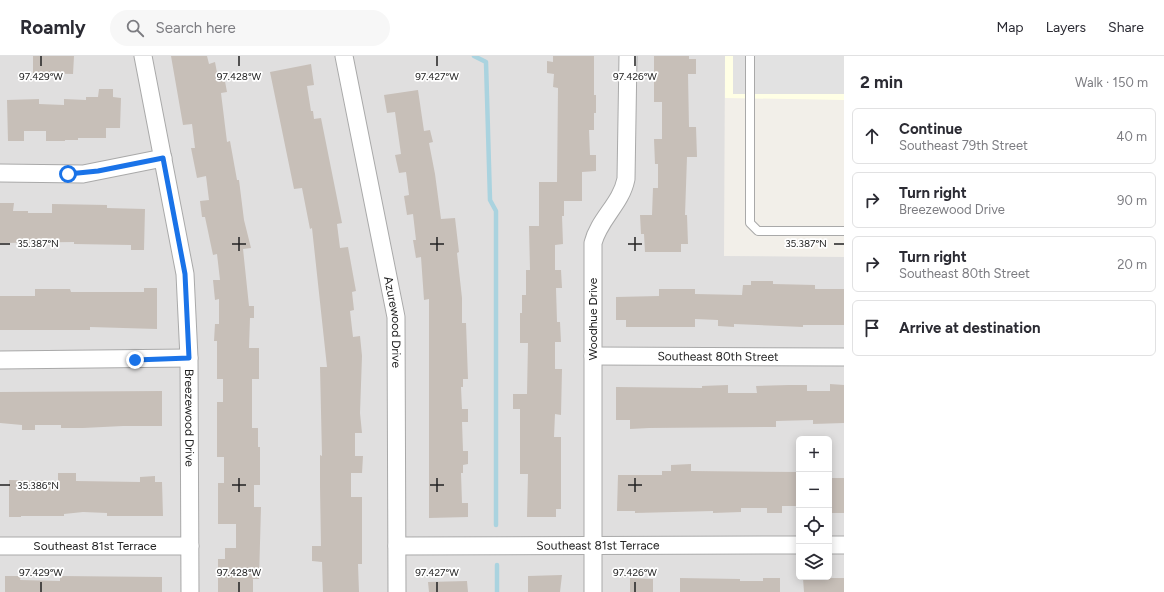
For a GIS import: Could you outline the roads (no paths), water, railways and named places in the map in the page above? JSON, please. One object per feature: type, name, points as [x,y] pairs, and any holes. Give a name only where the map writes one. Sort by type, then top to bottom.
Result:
[{"type":"street","name":"Breezewood Drive","points":[[143,56],[185,274],[189,358],[190,592]]},
{"type":"street","name":"Azurewood Drive","points":[[344,56],[396,318],[397,592]]},
{"type":"street","name":"Woodhue Drive","points":[[593,592],[593,243],[600,223],[622,194],[626,179],[628,56]]},
{"type":"street","points":[[0,173],[83,174],[163,158]]},
{"type":"street","name":"Southeast 80th Street","points":[[593,356],[844,357]]},
{"type":"street","points":[[0,360],[189,358]]},
{"type":"street","name":"Southeast 81st Terrace","points":[[397,546],[796,545]]},
{"type":"street","points":[[832,545],[844,545]]},
{"type":"street","name":"Southeast 81st Terrace","points":[[0,546],[190,546]]},
{"type":"lane","points":[[750,56],[750,222],[758,231],[765,232],[844,232]]},
{"type":"waterway","points":[[474,56],[486,62],[490,200],[496,211],[496,525]]},
{"type":"waterway","points":[[497,565],[497,592]]}]
